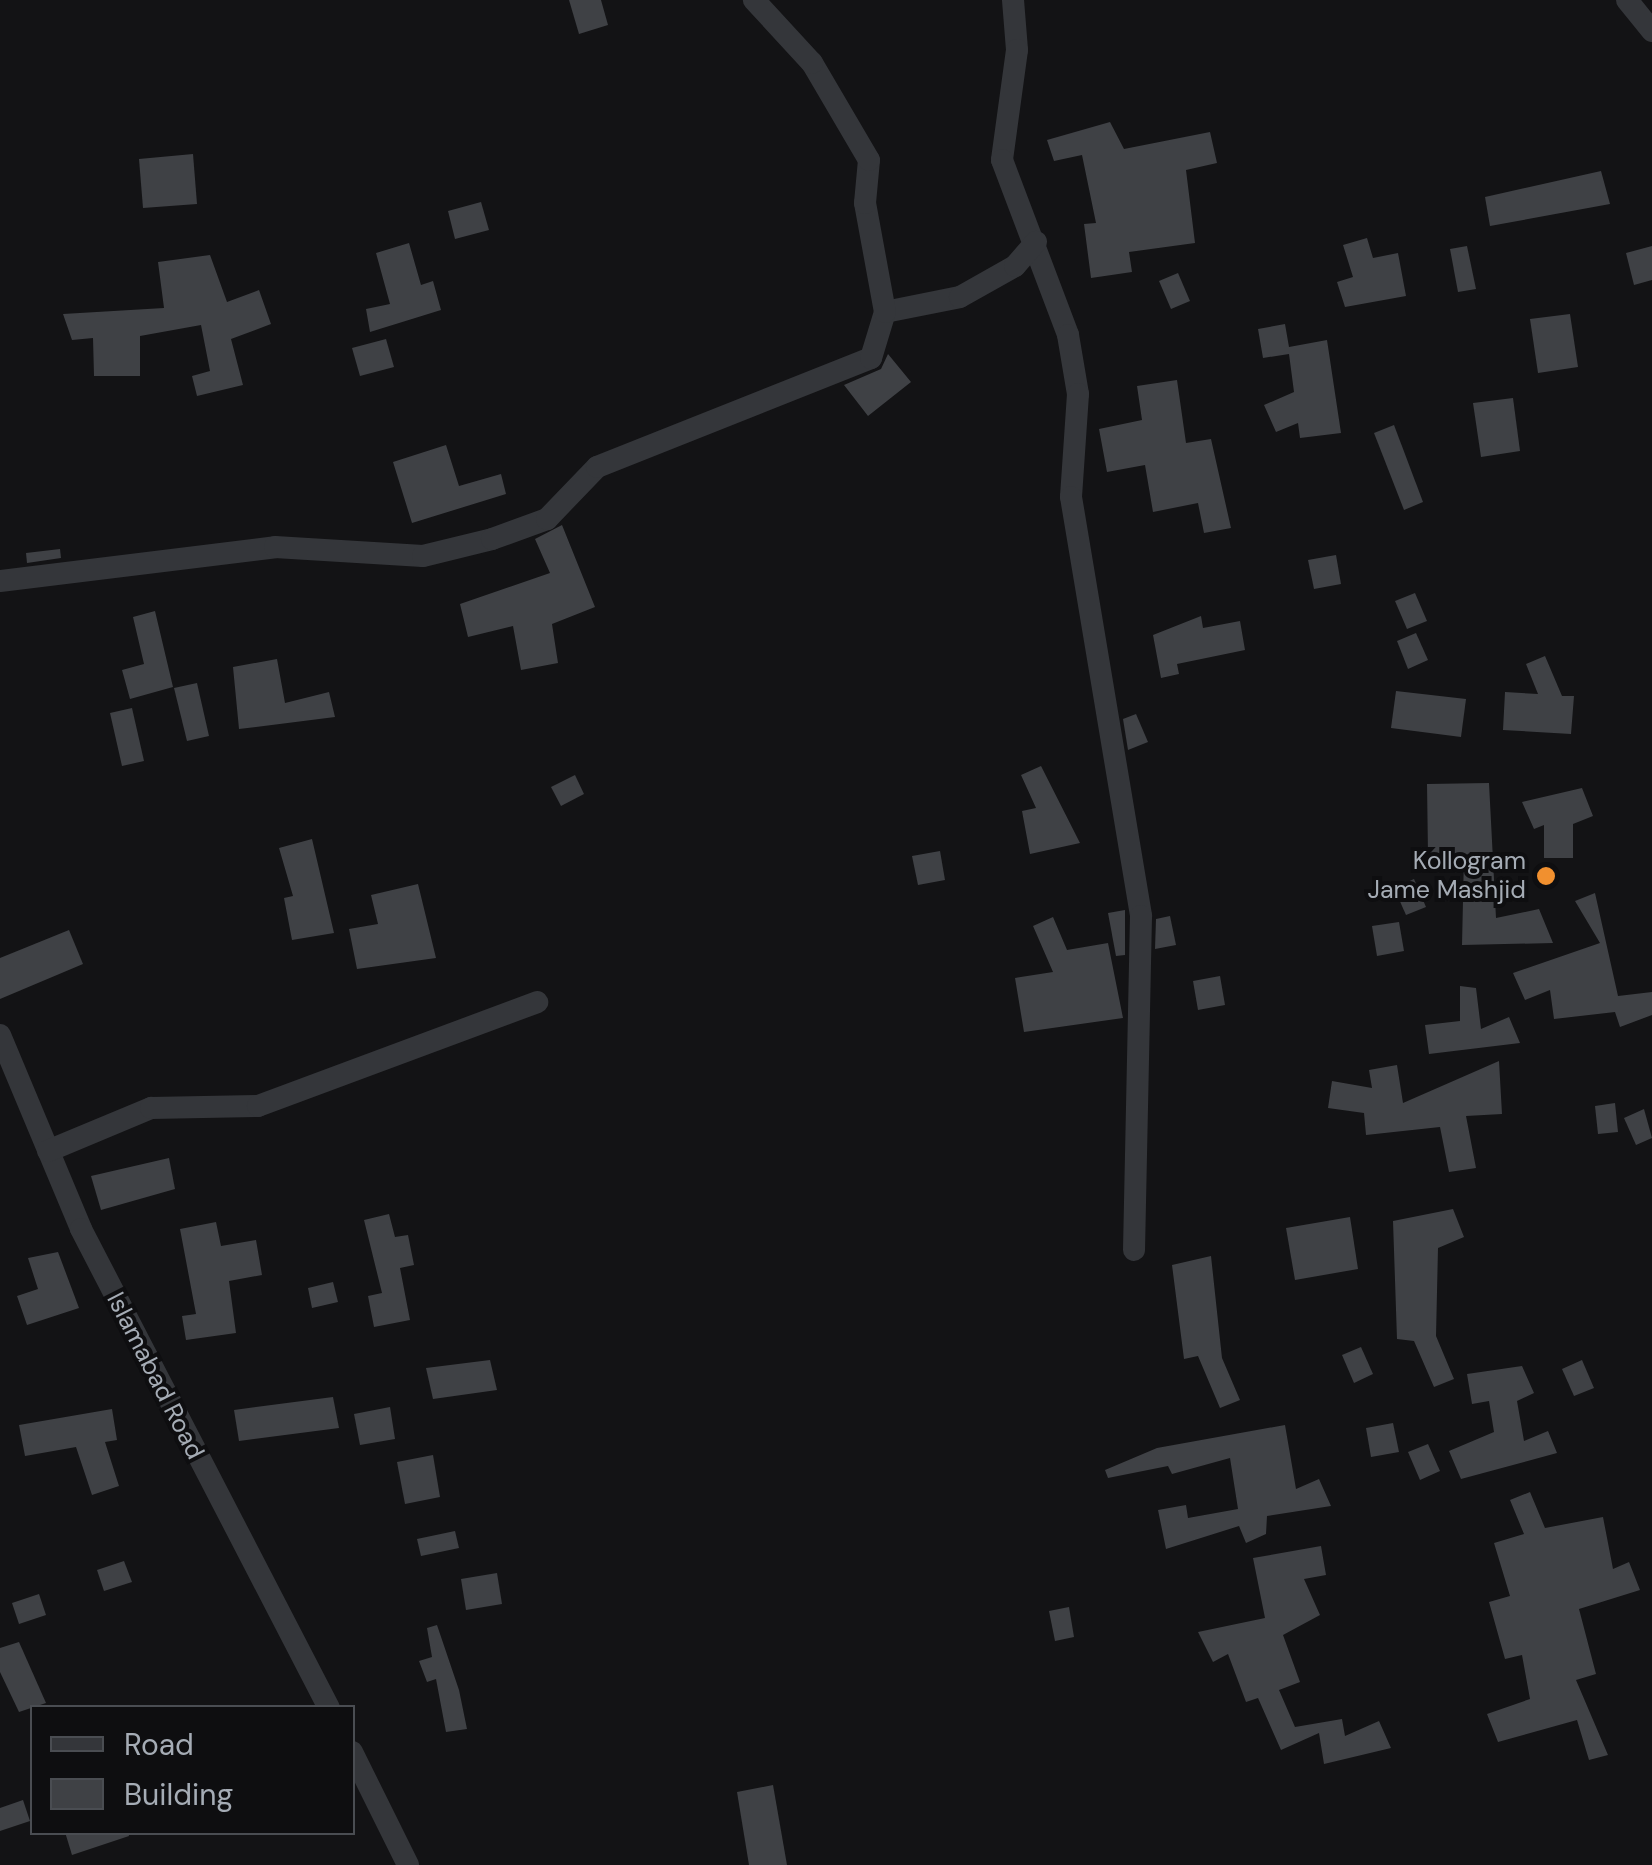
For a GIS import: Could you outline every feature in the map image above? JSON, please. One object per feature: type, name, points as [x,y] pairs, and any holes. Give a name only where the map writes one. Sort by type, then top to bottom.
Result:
[{"type":"street","points":[[0,580],[276,548],[423,556],[492,539],[547,519],[598,466],[871,358],[884,312],[865,202],[870,160],[812,63],[754,0]]},
{"type":"street","points":[[1013,0],[1017,50],[1002,160],[1036,242],[1078,394],[1071,496],[1141,916],[1134,1250]]},
{"type":"street","points":[[1627,0],[1652,30]]},
{"type":"street","points":[[884,312],[960,297],[1016,266],[1036,242]]},
{"type":"street","points":[[48,1151],[151,1108],[258,1106],[537,1002]]},
{"type":"street","name":"Islamabad Road","points":[[0,1036],[48,1151],[148,1364],[327,1705]]},
{"type":"street","points":[[355,1758],[408,1865]]},
{"type":"building","points":[[569,0],[601,0],[608,25],[579,34]]},
{"type":"building","points":[[1110,122],[1124,149],[1210,132],[1217,163],[1186,170],[1195,243],[1129,252],[1132,272],[1091,278],[1084,224],[1096,223],[1082,155],[1054,161],[1047,140]]},
{"type":"building","points":[[193,154],[197,204],[143,208],[139,159]]},
{"type":"building","points":[[1601,171],[1610,204],[1490,226],[1485,197]]},
{"type":"building","points":[[481,202],[489,230],[455,239],[448,211]]},
{"type":"building","points":[[1367,238],[1373,258],[1398,253],[1406,296],[1345,307],[1337,282],[1353,277],[1343,245]]},
{"type":"building","points":[[409,243],[421,285],[433,281],[441,310],[370,332],[366,309],[390,304],[376,253]]},
{"type":"building","points":[[1467,246],[1476,289],[1458,292],[1450,249]]},
{"type":"building","points":[[1652,246],[1652,280],[1634,285],[1626,253]]},
{"type":"building","points":[[210,255],[227,302],[259,290],[271,324],[231,339],[243,385],[197,396],[192,376],[210,371],[201,325],[140,336],[140,376],[94,376],[93,338],[72,340],[63,314],[164,308],[158,262]]},
{"type":"building","points":[[1178,273],[1190,301],[1171,309],[1159,281]]},
{"type":"building","points":[[1570,314],[1578,367],[1538,373],[1530,319]]},
{"type":"building","points":[[1285,324],[1289,347],[1327,340],[1341,433],[1300,438],[1298,423],[1276,432],[1264,405],[1294,392],[1289,354],[1263,358],[1258,329]]},
{"type":"building","points":[[386,339],[394,367],[360,376],[352,348]]},
{"type":"building","points":[[888,354],[911,382],[868,416],[844,385],[881,369]]},
{"type":"building","points":[[1177,380],[1186,443],[1211,439],[1231,528],[1204,533],[1198,503],[1153,512],[1145,465],[1107,472],[1099,429],[1142,420],[1137,386]]},
{"type":"building","points":[[1513,398],[1520,451],[1481,457],[1473,403]]},
{"type":"building","points":[[1394,425],[1423,502],[1404,510],[1374,433]]},
{"type":"building","points":[[446,445],[459,486],[501,474],[506,494],[412,523],[393,462]]},
{"type":"building","points":[[562,525],[595,607],[552,624],[558,663],[521,670],[513,626],[468,637],[460,604],[550,573],[535,539]]},
{"type":"building","points":[[60,549],[61,558],[27,563],[26,553]]},
{"type":"building","points":[[1336,555],[1341,584],[1314,589],[1308,560]]},
{"type":"building","points":[[1415,593],[1427,621],[1407,629],[1395,601]]},
{"type":"building","points":[[155,611],[173,687],[130,699],[122,670],[144,664],[133,617]]},
{"type":"building","points":[[1201,616],[1203,628],[1240,621],[1245,650],[1177,664],[1179,674],[1161,678],[1153,635]]},
{"type":"building","points":[[1416,633],[1428,660],[1408,669],[1397,641]]},
{"type":"building","points":[[1545,656],[1562,696],[1574,696],[1571,734],[1503,730],[1505,692],[1538,694],[1526,664]]},
{"type":"building","points":[[277,659],[285,703],[329,692],[335,717],[239,729],[233,667]]},
{"type":"building","points":[[197,683],[209,736],[187,741],[174,688]]},
{"type":"building","points":[[1396,691],[1466,699],[1461,737],[1391,728]]},
{"type":"building","points":[[132,708],[144,761],[122,766],[110,713]]},
{"type":"building","points":[[1136,714],[1148,742],[1128,750],[1123,719]]},
{"type":"building","points":[[1041,766],[1080,843],[1030,854],[1022,811],[1036,808],[1021,775]]},
{"type":"building","points":[[575,775],[584,794],[561,806],[551,787]]},
{"type":"building","points":[[1489,783],[1496,918],[1539,909],[1553,943],[1462,945],[1464,855],[1428,855],[1427,784]]},
{"type":"building","points":[[1582,788],[1593,816],[1573,824],[1573,858],[1544,858],[1544,825],[1534,829],[1522,802]]},
{"type":"building","points":[[312,839],[334,933],[292,940],[284,898],[293,896],[279,848]]},
{"type":"building","points":[[940,851],[945,880],[918,885],[912,856]]},
{"type":"building","points":[[1414,879],[1426,907],[1406,915],[1394,888]]},
{"type":"building","points":[[418,884],[436,958],[357,969],[349,929],[378,924],[371,895]]},
{"type":"building","points":[[1595,893],[1618,996],[1652,992],[1652,1015],[1620,1027],[1615,1012],[1554,1019],[1550,990],[1525,1000],[1513,973],[1600,943],[1575,901]]},
{"type":"building","points":[[1125,910],[1125,955],[1116,956],[1108,913]]},
{"type":"building","points":[[1170,916],[1176,945],[1155,949],[1156,919]]},
{"type":"building","points":[[1053,917],[1067,950],[1108,943],[1123,1018],[1024,1032],[1015,978],[1053,972],[1033,926]]},
{"type":"building","points":[[1399,922],[1404,951],[1377,956],[1372,926]]},
{"type":"building","points":[[69,930],[83,964],[0,999],[0,958]]},
{"type":"building","points":[[1220,976],[1225,1005],[1198,1010],[1193,981]]},
{"type":"building","points":[[1460,986],[1476,988],[1481,1029],[1509,1017],[1520,1043],[1429,1054],[1425,1025],[1460,1021]]},
{"type":"building","points":[[1499,1061],[1502,1114],[1466,1116],[1476,1168],[1449,1172],[1440,1127],[1366,1135],[1364,1113],[1328,1108],[1332,1081],[1372,1088],[1369,1070],[1397,1065],[1403,1103]]},
{"type":"building","points":[[1615,1103],[1618,1132],[1598,1134],[1595,1106]]},
{"type":"building","points":[[1644,1109],[1652,1138],[1636,1145],[1624,1118]]},
{"type":"building","points":[[169,1158],[175,1189],[101,1210],[91,1176]]},
{"type":"building","points":[[1453,1209],[1464,1237],[1438,1248],[1436,1336],[1454,1379],[1434,1387],[1414,1341],[1397,1339],[1393,1221]]},
{"type":"building","points":[[389,1214],[395,1237],[408,1235],[414,1265],[400,1268],[410,1320],[374,1327],[368,1296],[382,1293],[364,1220]]},
{"type":"building","points":[[1350,1217],[1358,1269],[1295,1280],[1286,1228]]},
{"type":"building","points":[[216,1222],[221,1246],[256,1240],[262,1275],[229,1281],[236,1333],[186,1340],[182,1316],[196,1314],[180,1229]]},
{"type":"building","points":[[58,1252],[79,1308],[27,1325],[17,1296],[38,1289],[28,1258]]},
{"type":"building","points":[[1211,1256],[1222,1358],[1240,1400],[1220,1408],[1198,1356],[1184,1359],[1172,1265]]},
{"type":"building","points":[[333,1282],[338,1302],[312,1308],[308,1288]]},
{"type":"building","points":[[1361,1347],[1373,1374],[1354,1383],[1342,1355]]},
{"type":"building","points":[[490,1360],[497,1390],[433,1399],[426,1368]]},
{"type":"building","points":[[1582,1360],[1594,1388],[1574,1396],[1562,1369]]},
{"type":"building","points":[[1522,1366],[1534,1393],[1517,1401],[1524,1441],[1548,1431],[1557,1453],[1461,1479],[1449,1451],[1494,1432],[1489,1401],[1472,1404],[1467,1374]]},
{"type":"building","points":[[333,1397],[339,1428],[239,1441],[234,1410]]},
{"type":"building","points":[[390,1407],[395,1439],[360,1445],[354,1414]]},
{"type":"building","points":[[112,1409],[117,1440],[105,1442],[119,1486],[92,1495],[76,1447],[25,1456],[19,1425]]},
{"type":"building","points":[[1393,1423],[1399,1452],[1371,1457],[1366,1428]]},
{"type":"building","points":[[1285,1425],[1296,1489],[1319,1479],[1331,1506],[1267,1516],[1266,1534],[1246,1543],[1239,1526],[1166,1549],[1158,1510],[1186,1505],[1188,1518],[1238,1509],[1230,1458],[1172,1474],[1168,1466],[1108,1478],[1105,1470],[1157,1448]]},
{"type":"building","points":[[1428,1444],[1440,1471],[1420,1480],[1408,1452]]},
{"type":"building","points":[[433,1455],[440,1497],[405,1504],[397,1462]]},
{"type":"building","points":[[1530,1492],[1545,1528],[1603,1517],[1613,1569],[1629,1562],[1640,1590],[1579,1609],[1596,1674],[1576,1680],[1608,1755],[1589,1760],[1577,1720],[1498,1742],[1487,1714],[1530,1699],[1522,1655],[1505,1659],[1489,1602],[1510,1596],[1494,1543],[1524,1534],[1510,1500]]},
{"type":"building","points":[[455,1531],[459,1548],[421,1556],[417,1539]]},
{"type":"building","points":[[1321,1546],[1326,1575],[1304,1579],[1320,1615],[1283,1635],[1300,1682],[1279,1690],[1295,1727],[1342,1719],[1345,1736],[1379,1721],[1391,1748],[1324,1764],[1319,1733],[1281,1750],[1258,1698],[1246,1702],[1228,1654],[1213,1662],[1198,1632],[1265,1618],[1253,1558]]},
{"type":"building","points":[[124,1561],[132,1582],[104,1591],[97,1570]]},
{"type":"building","points":[[497,1573],[502,1604],[466,1610],[461,1579]]},
{"type":"building","points":[[39,1594],[46,1615],[19,1624],[12,1603]]},
{"type":"building","points":[[1069,1607],[1074,1637],[1055,1641],[1049,1611]]},
{"type":"building","points":[[437,1625],[459,1690],[467,1729],[446,1732],[436,1679],[427,1682],[419,1661],[432,1657],[427,1628]]},
{"type":"building","points":[[19,1642],[46,1703],[30,1705],[19,1712],[0,1672],[0,1648]]},
{"type":"building","points":[[773,1785],[787,1865],[749,1865],[737,1792]]},
{"type":"building","points":[[23,1800],[30,1821],[0,1831],[0,1808]]},
{"type":"building","points":[[66,1835],[129,1835],[129,1836],[72,1855]]},
{"type":"place","name":"Kollogram Jame Mashjid","points":[[1546,876]]}]
